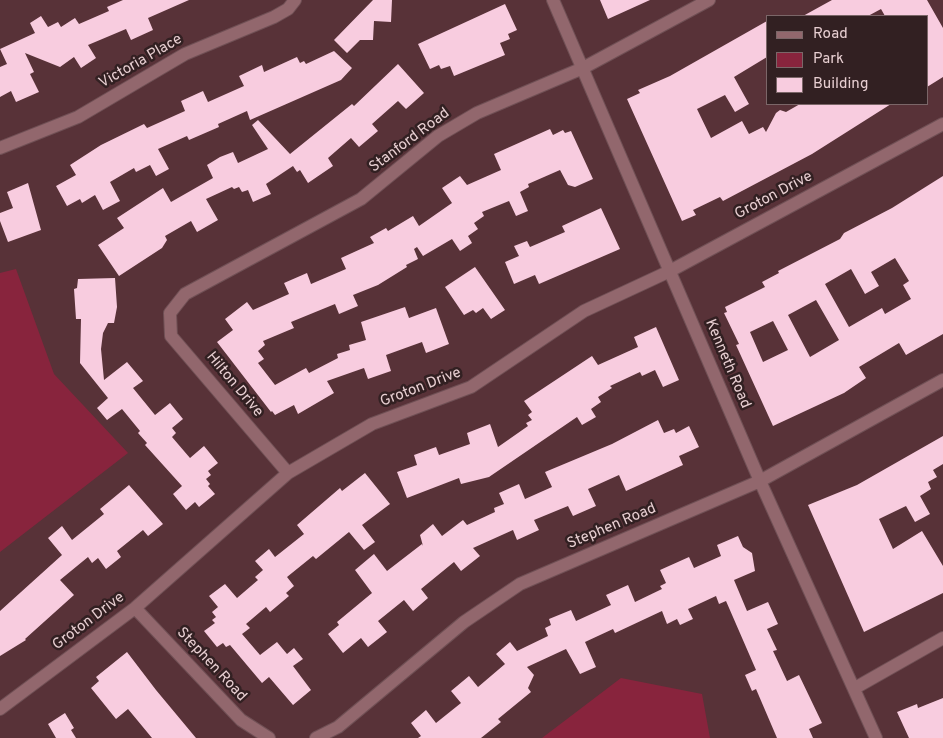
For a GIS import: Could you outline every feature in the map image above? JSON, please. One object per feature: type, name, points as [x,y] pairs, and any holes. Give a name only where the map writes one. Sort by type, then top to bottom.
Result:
[{"type":"street","name":"Victoria Place","points":[[0,148],[78,117],[186,54],[274,17],[288,9],[294,0]]},
{"type":"street","name":"Kenneth Road","points":[[553,0],[760,481],[876,738]]},
{"type":"street","name":"Stanford Road","points":[[170,313],[185,294],[361,199],[438,136],[477,113],[583,68],[708,0]]},
{"type":"street","name":"Groton Drive","points":[[0,709],[135,608],[288,473],[372,424],[471,387],[584,311],[670,271],[943,124]]},
{"type":"street","name":"Hilton Drive","points":[[170,313],[171,336],[288,473]]},
{"type":"street","name":"Stephen Road","points":[[316,738],[338,728],[464,622],[520,584],[760,481],[943,380]]},
{"type":"street","name":"Stephen Road","points":[[135,608],[241,720],[269,738]]},
{"type":"street","points":[[855,688],[943,638]]},
{"type":"green space","points":[[16,269],[54,374],[128,453],[0,552],[0,273]]},
{"type":"green space","points":[[621,678],[702,694],[710,738],[542,738]]},
{"type":"building","points":[[123,0],[189,0],[148,18],[153,30],[131,40],[126,29],[88,45],[96,58],[81,68],[74,57],[60,67],[25,53],[34,72],[30,74],[39,92],[16,102],[11,91],[0,97],[0,67],[7,64],[0,49],[35,33],[30,23],[41,16],[48,27],[58,22],[61,27],[75,18],[79,24],[109,11],[107,7]]},
{"type":"building","points":[[373,0],[392,0],[391,22],[374,21],[373,40],[360,40],[347,53],[334,40]]},
{"type":"building","points":[[600,0],[650,0],[608,19]]},
{"type":"building","points":[[832,0],[927,0],[943,28],[943,77],[928,86],[928,15],[884,15],[881,9],[870,15],[805,15]]},
{"type":"building","points":[[505,4],[517,30],[508,34],[510,39],[500,43],[505,55],[454,76],[450,66],[441,69],[439,65],[430,69],[418,44]]},
{"type":"building","points":[[766,22],[766,58],[734,77],[749,104],[735,112],[725,95],[697,109],[711,138],[742,121],[749,134],[763,127],[766,132],[776,113],[780,110],[786,112],[798,105],[889,105],[812,154],[723,201],[720,197],[693,210],[696,215],[682,221],[627,99],[640,93],[638,90],[670,76]]},
{"type":"building","points":[[334,51],[352,68],[341,80],[250,120],[247,111],[218,124],[219,127],[189,140],[187,136],[158,149],[169,169],[156,176],[150,165],[136,172],[134,168],[110,182],[120,201],[103,210],[95,195],[82,203],[80,199],[67,206],[56,186],[76,175],[70,165],[101,145],[144,124],[147,128],[185,111],[181,101],[203,91],[208,102],[244,86],[239,76],[262,65],[264,72],[297,57],[300,63],[304,61],[306,64]]},
{"type":"building","points":[[398,64],[424,93],[406,109],[398,101],[372,124],[378,131],[359,147],[351,138],[328,158],[333,166],[308,183],[300,170],[297,172],[293,166],[266,184],[271,194],[253,202],[248,190],[242,192],[239,187],[234,189],[232,187],[206,199],[218,220],[197,232],[191,221],[165,236],[167,240],[162,248],[119,276],[98,245],[124,228],[117,218],[163,188],[171,202],[213,178],[207,165],[220,157],[233,152],[238,163],[268,149],[252,125],[258,120],[290,154],[352,104],[354,106]]},
{"type":"building","points":[[550,129],[553,135],[563,130],[565,133],[571,131],[593,179],[575,187],[568,185],[560,170],[528,184],[529,187],[520,192],[528,211],[516,216],[509,201],[482,212],[484,216],[474,223],[478,229],[468,236],[472,243],[460,251],[452,239],[423,256],[417,247],[414,249],[418,259],[406,265],[407,267],[378,285],[353,295],[358,306],[339,314],[335,304],[291,322],[294,328],[263,341],[265,345],[258,351],[264,359],[258,363],[275,385],[306,368],[309,373],[338,358],[337,354],[350,350],[349,345],[366,340],[361,322],[405,307],[409,318],[436,308],[449,344],[426,353],[422,342],[386,355],[391,371],[368,379],[364,368],[327,381],[334,393],[298,414],[294,405],[275,415],[271,412],[217,342],[233,330],[225,319],[247,302],[253,310],[289,294],[284,283],[307,273],[311,284],[346,269],[341,258],[374,243],[370,237],[386,228],[388,231],[413,216],[419,226],[452,203],[442,188],[460,176],[467,185],[501,170],[494,154]]},
{"type":"building","points":[[943,176],[943,334],[906,355],[899,343],[859,367],[866,378],[844,393],[773,426],[736,345],[739,344],[724,313],[727,312],[725,307],[765,287],[762,282],[779,273],[778,271],[840,239],[844,233],[892,208]],"holes":[[[895,258],[909,281],[903,285],[911,299],[885,314],[882,308],[849,327],[825,284],[851,269],[865,294],[879,286],[871,272]],[[816,300],[839,340],[810,357],[788,315]],[[773,321],[788,350],[763,362],[750,332]]]},
{"type":"building","points":[[28,183],[41,230],[8,242],[0,221],[0,213],[13,208],[7,192]]},
{"type":"building","points":[[601,208],[620,249],[539,284],[535,275],[514,284],[505,262],[519,256],[514,246],[527,241],[530,247],[565,232],[562,226]]},
{"type":"building","points":[[475,267],[505,310],[491,319],[483,308],[476,313],[473,310],[464,315],[445,287]]},
{"type":"building","points":[[115,278],[117,307],[114,323],[108,323],[103,333],[101,349],[104,380],[127,362],[143,381],[133,388],[155,415],[170,403],[183,419],[172,428],[176,433],[172,437],[190,458],[204,446],[218,463],[208,471],[211,475],[206,479],[210,484],[208,486],[215,494],[199,507],[195,502],[186,510],[173,494],[182,486],[145,445],[147,443],[138,433],[140,431],[122,409],[107,420],[97,408],[108,398],[80,363],[81,319],[76,319],[74,289],[77,288],[78,279]]},
{"type":"building","points":[[656,327],[679,380],[663,387],[655,370],[642,376],[640,372],[610,386],[612,388],[598,397],[601,402],[591,409],[596,417],[582,425],[577,417],[489,477],[461,484],[459,478],[407,498],[397,472],[417,465],[414,455],[436,447],[439,455],[470,444],[467,433],[490,424],[498,447],[528,426],[526,423],[532,420],[528,415],[532,412],[524,401],[592,356],[598,365],[638,347],[634,337]]},
{"type":"building","points":[[658,420],[664,433],[674,429],[676,433],[689,426],[699,447],[679,456],[683,465],[626,491],[619,475],[588,489],[596,506],[573,516],[568,506],[534,520],[539,530],[517,540],[513,530],[473,548],[480,556],[461,571],[454,562],[421,589],[428,598],[413,611],[404,600],[378,621],[387,632],[368,647],[361,638],[343,653],[328,634],[339,625],[337,622],[372,593],[355,570],[374,554],[387,571],[422,544],[423,546],[420,535],[433,524],[442,536],[463,520],[467,525],[495,512],[494,508],[504,504],[499,493],[519,484],[525,499],[552,487],[545,472],[612,444]]},
{"type":"building","points":[[943,436],[943,464],[933,470],[937,477],[928,482],[931,489],[920,496],[930,514],[915,522],[906,506],[879,519],[893,549],[922,531],[943,566],[943,593],[864,632],[808,505],[857,485]]},
{"type":"building","points":[[365,473],[390,504],[362,525],[375,542],[364,550],[349,532],[316,559],[313,556],[287,577],[294,586],[286,593],[289,596],[270,612],[266,607],[246,624],[250,628],[242,634],[260,655],[277,642],[287,654],[294,648],[303,659],[293,666],[311,690],[293,705],[269,677],[262,683],[230,645],[226,647],[223,643],[217,647],[204,631],[215,623],[212,620],[216,617],[212,612],[218,607],[209,596],[225,584],[237,598],[258,580],[255,577],[263,570],[255,561],[269,549],[275,557],[304,534],[297,525],[340,488],[342,491]]},
{"type":"building","points":[[129,485],[163,524],[148,536],[143,530],[117,551],[121,557],[106,569],[98,558],[92,563],[88,557],[60,580],[74,595],[26,640],[0,656],[0,611],[62,555],[48,538],[62,526],[72,540],[104,514],[100,509]]},
{"type":"building","points":[[738,536],[743,547],[752,553],[755,571],[734,580],[747,611],[768,602],[778,624],[767,629],[777,650],[773,651],[787,681],[799,675],[822,723],[809,729],[813,738],[777,738],[756,689],[752,691],[745,675],[756,670],[726,601],[719,604],[716,596],[688,609],[693,619],[680,625],[677,619],[667,624],[662,611],[615,633],[613,629],[585,642],[596,667],[580,674],[566,649],[527,667],[534,675],[528,688],[531,692],[498,719],[501,722],[481,738],[418,738],[421,736],[411,723],[426,710],[436,723],[461,703],[451,691],[469,676],[478,687],[505,664],[496,654],[510,642],[517,651],[548,636],[545,628],[551,625],[549,619],[571,610],[576,621],[611,605],[606,595],[628,585],[635,602],[662,589],[660,586],[666,583],[660,570],[689,557],[694,568],[721,556],[717,545]]},
{"type":"building","points":[[127,652],[196,738],[152,738],[128,709],[116,719],[91,688],[99,681],[96,677]]},
{"type":"building","points":[[943,698],[943,738],[909,738],[897,712],[917,704],[918,708]]},
{"type":"building","points":[[65,713],[74,728],[71,730],[76,738],[56,738],[48,724]]}]
